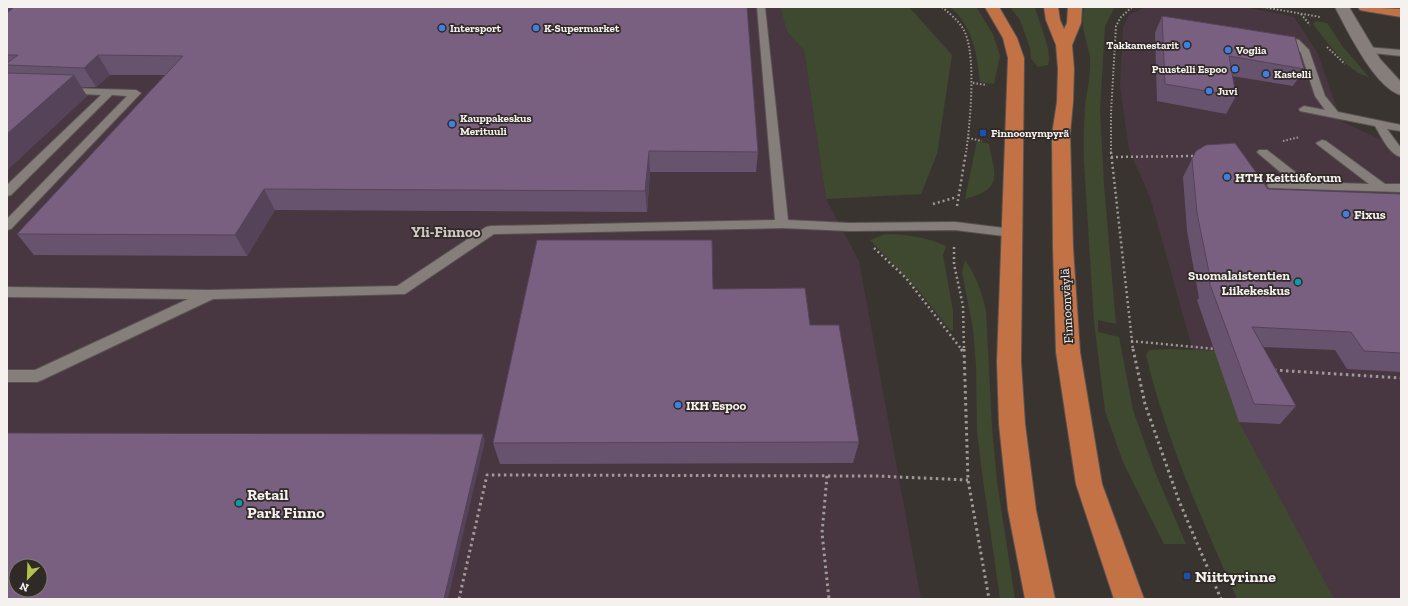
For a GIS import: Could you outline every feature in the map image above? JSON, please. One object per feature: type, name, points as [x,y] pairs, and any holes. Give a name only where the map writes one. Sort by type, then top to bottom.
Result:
[{"type":"main road","points":[[992,7],[1010,38],[1016,58],[1016,137],[1009,362],[1012,424],[1022,510],[1040,599]]},
{"type":"main road","name":"Finnoonväylä","points":[[1052,7],[1053,20],[1064,45],[1066,69],[1061,149],[1063,248],[1068,352],[1089,484],[1129,599]]},
{"type":"main road","points":[[1064,45],[1074,23],[1075,7]]},
{"type":"main road","points":[[1365,7],[1401,13]]},
{"type":"street","points":[[1342,7],[1366,50],[1380,71],[1401,90]]},
{"type":"lane","points":[[761,7],[782,224]]},
{"type":"lane","points":[[1283,39],[1296,42],[1306,52],[1320,96],[1334,114]]},
{"type":"lane","points":[[1366,50],[1401,54]]},
{"type":"lane","points":[[7,226],[136,93],[54,91]]},
{"type":"lane","points":[[7,192],[109,93]]},
{"type":"lane","points":[[1304,109],[1401,128]]},
{"type":"lane","points":[[1379,124],[1393,146],[1401,154]]},
{"type":"lane","points":[[1322,143],[1383,188]]},
{"type":"lane","points":[[1263,152],[1305,186]]},
{"type":"lane","points":[[1272,185],[1401,188]]},
{"type":"lane","points":[[7,292],[210,294],[400,291],[491,230],[782,224],[849,227],[955,226],[1012,233]]},
{"type":"lane","points":[[7,376],[37,376],[210,294]]},
{"type":"path","points":[[942,7],[955,18],[966,36],[972,70],[973,83],[968,138],[957,197],[954,264],[963,306],[968,480],[989,599]]},
{"type":"path","points":[[1132,7],[1121,17],[1116,26],[1110,113],[1111,157],[1131,341],[1145,404],[1179,501],[1221,599]]},
{"type":"path","points":[[973,83],[986,85]]},
{"type":"path","points":[[968,138],[982,141]]},
{"type":"path","points":[[932,204],[957,197]]},
{"type":"path","points":[[849,227],[906,278],[964,353]]},
{"type":"path","points":[[1131,341],[1220,350]]},
{"type":"path","points":[[1270,370],[1401,378]]},
{"type":"path","points":[[459,599],[487,475],[827,476],[968,480]]},
{"type":"path","points":[[827,476],[822,533],[830,599]]},
{"type":"shaded area","points":[[7,7],[780,7],[787,32],[804,50],[826,199],[859,261],[921,599],[7,599]]},
{"type":"shaded area","points":[[1146,7],[1245,7],[1294,17],[1318,54],[1341,121],[1401,149],[1401,599],[1303,599],[1209,408],[1150,197],[1129,150],[1120,85],[1123,28],[1129,15]]},
{"type":"green space","points":[[780,7],[909,7],[952,55],[937,154],[921,194],[826,199],[804,50],[787,32]]},
{"type":"green space","points":[[950,7],[976,7],[993,34],[1000,56],[994,84],[980,82],[975,51],[969,32],[958,15]]},
{"type":"green space","points":[[1010,7],[1035,7],[1047,44],[1049,59],[1048,65],[1038,67],[1031,59],[1030,48],[1020,20]]},
{"type":"green space","points":[[1085,7],[1115,7],[1105,26],[1100,110],[1104,185],[1116,324],[1098,320],[1098,332],[1119,337],[1133,410],[1155,472],[1186,544],[1164,544],[1123,462],[1105,411],[1094,322],[1084,162],[1085,107],[1090,64],[1083,26],[1083,13]]},
{"type":"green space","points":[[1316,21],[1327,23],[1343,47],[1369,77],[1354,70],[1338,55],[1313,24]]},
{"type":"green space","points":[[977,141],[989,144],[994,180],[986,190],[965,199]]},
{"type":"green space","points":[[885,234],[916,237],[931,240],[946,246],[943,255],[953,311],[953,331],[950,330],[919,291],[870,240]]},
{"type":"green space","points":[[965,260],[978,284],[986,311],[992,428],[997,482],[1015,599],[1000,599],[977,431],[976,366],[973,329],[962,272]]},
{"type":"green space","points":[[1171,349],[1215,351],[1239,422],[1334,599],[1237,599],[1186,479],[1154,387],[1146,355],[1149,350]]},
{"type":"building","name":"Kauppakeskus Merituuli","points":[[14,7],[747,7],[758,152],[649,151],[645,191],[264,189],[235,235],[17,234],[183,56],[98,55],[84,68],[7,65],[7,63],[18,55],[7,55],[7,13]]},
{"type":"building","points":[[1162,16],[1295,37],[1304,69],[1229,56],[1236,96],[1165,84]]},
{"type":"building","points":[[7,73],[74,75],[7,134]]},
{"type":"building","name":"Suomalaistentien Liikekeskus","points":[[1235,143],[1268,189],[1401,194],[1401,353],[1364,351],[1351,332],[1252,327],[1296,406],[1254,404],[1209,282],[1211,282],[1197,213],[1192,159],[1196,151],[1206,145]]},
{"type":"building","name":"IKH Espoo","points":[[537,240],[712,240],[713,289],[805,288],[810,325],[839,325],[859,442],[493,443]]},
{"type":"building","name":"Retail Park Finno","points":[[7,433],[483,434],[444,599],[7,599]]},
{"type":"place","name":"Intersport","points":[[442,28]]},
{"type":"place","name":"K-Supermarket","points":[[536,28]]},
{"type":"place","name":"Takkamestarit","points":[[1187,45]]},
{"type":"place","name":"Voglia","points":[[1228,50]]},
{"type":"place","name":"Puustelli Espoo","points":[[1235,69]]},
{"type":"place","name":"Kastelli","points":[[1266,74]]},
{"type":"place","name":"Juvi","points":[[1209,91]]},
{"type":"place","name":"Kauppakeskus Merituuli","points":[[452,124]]},
{"type":"place","name":"Finnoonympyrä","points":[[983,133]]},
{"type":"place","name":"HTH Keittiöforum","points":[[1227,177]]},
{"type":"place","name":"Fixus","points":[[1346,214]]},
{"type":"place","name":"Suomalaistentien Liikekeskus","points":[[1298,282]]},
{"type":"place","name":"IKH Espoo","points":[[678,405]]},
{"type":"place","name":"Retail Park Finno","points":[[239,503]]},
{"type":"place","name":"Niittyrinne","points":[[1187,576]]},
{"type":"district","name":"Yli-Finnoo","points":[[446,232]]}]
